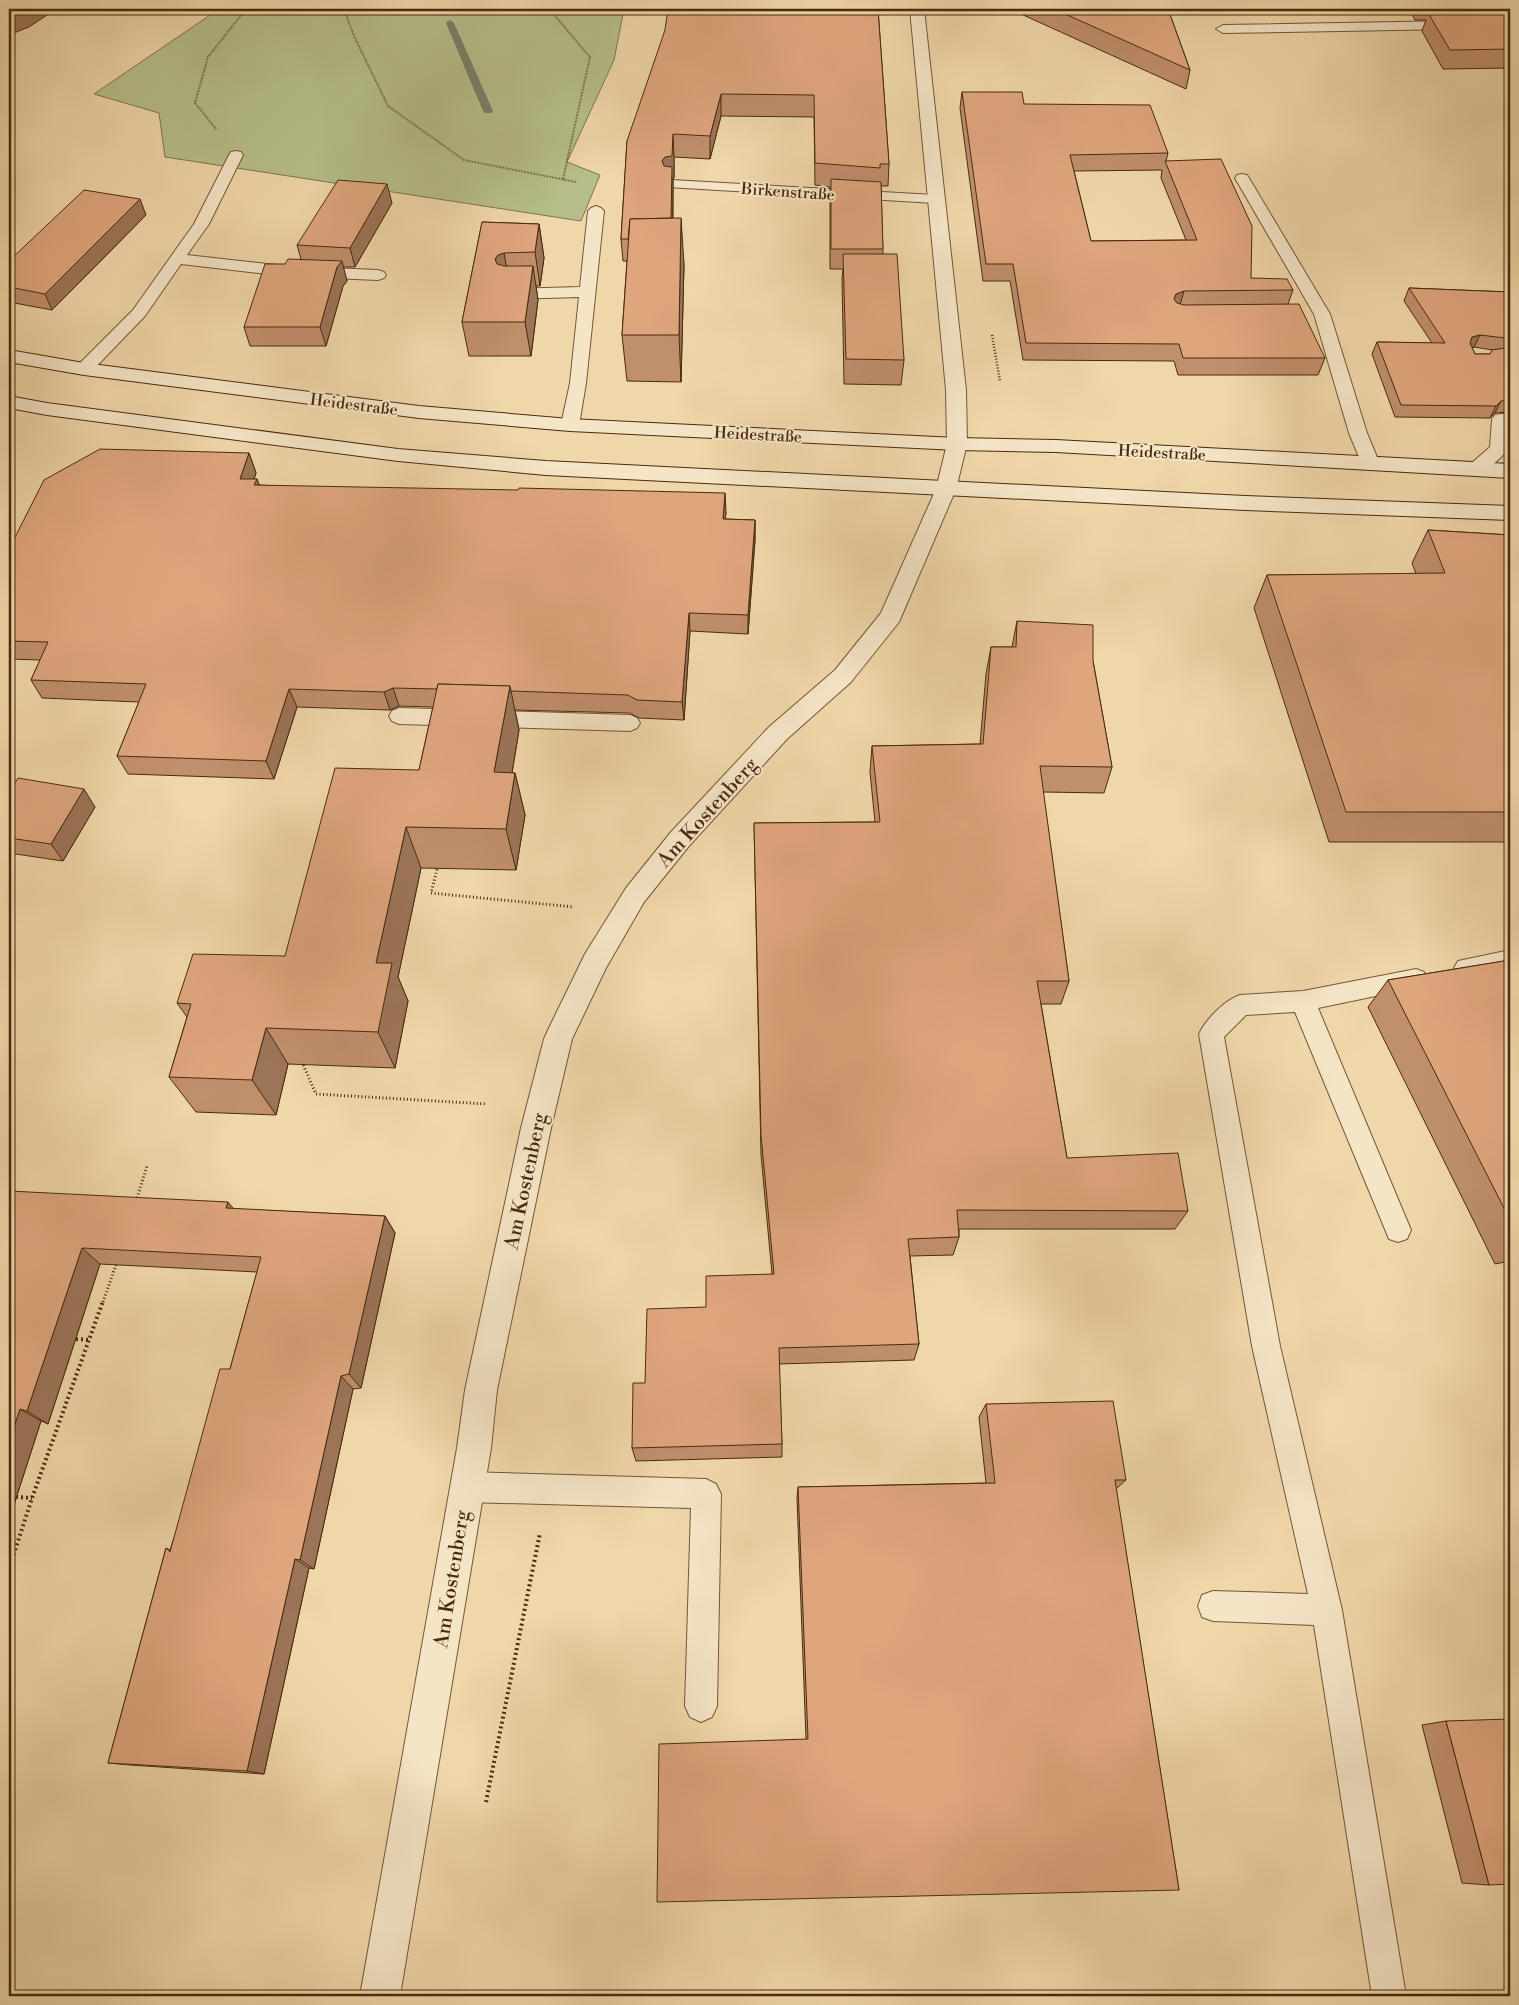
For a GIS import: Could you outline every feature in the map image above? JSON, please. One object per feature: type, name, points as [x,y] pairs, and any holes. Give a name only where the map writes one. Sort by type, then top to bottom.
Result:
[{"type":"main road","points":[[917,9],[956,390],[957,444]]},
{"type":"main road","name":"Heidestraße","points":[[9,356],[84,369],[419,412],[570,425],[957,444],[1056,446],[1510,471]]},
{"type":"main road","points":[[9,402],[47,409],[398,455],[546,468],[1245,503],[1510,513]]},
{"type":"main road","name":"Am Kostenberg","points":[[380,1996],[481,1390],[537,1121],[558,1039],[595,962],[635,895],[680,839],[778,733],[843,676],[891,616],[946,489],[957,444]]},
{"type":"lane","points":[[1222,29],[1510,24]]},
{"type":"lane","points":[[84,369],[139,313],[201,224],[236,155]]},
{"type":"lane","points":[[1242,178],[1322,314],[1358,433],[1370,462]]},
{"type":"lane","name":"Birkenstraße","points":[[672,184],[935,199]]},
{"type":"lane","points":[[570,425],[578,383],[585,284],[596,212]]},
{"type":"lane","points":[[177,259],[285,271],[378,276]]},
{"type":"lane","points":[[510,294],[585,284]]},
{"type":"lane","points":[[1303,314],[1322,314]]},
{"type":"lane","points":[[1475,468],[1499,449],[1504,417]]},
{"type":"lane","points":[[399,716],[630,724]]},
{"type":"lane","points":[[1390,1996],[1327,1610],[1266,1346],[1211,1034],[1240,1005],[1303,1001],[1510,960]]},
{"type":"lane","points":[[1303,1001],[1398,1230]]},
{"type":"lane","points":[[466,1487],[706,1494],[701,1706]]},
{"type":"lane","points":[[1213,1606],[1327,1610]]},
{"type":"path","points":[[236,155],[195,103],[208,57],[246,9]]},
{"type":"path","points":[[344,9],[354,36],[388,106],[464,160],[563,179],[590,57],[549,9]]},
{"type":"path","points":[[991,329],[1000,381]]},
{"type":"path","points":[[438,864],[431,893],[574,907]]},
{"type":"path","points":[[301,1060],[316,1094],[487,1104]]},
{"type":"path","points":[[135,1206],[147,1166]]},
{"type":"path","points":[[9,1570],[32,1498],[119,1256]]},
{"type":"path","points":[[76,1339],[90,1340]]},
{"type":"path","points":[[486,1802],[549,1490]]},
{"type":"path","points":[[16,1496],[32,1498]]},
{"type":"green space","points":[[219,9],[624,9],[614,60],[567,162],[600,175],[581,221],[165,157],[159,113],[94,94]]},
{"type":"building","points":[[668,9],[878,9],[889,164],[880,164],[880,168],[815,163],[814,95],[721,94],[710,136],[673,134],[672,156],[665,157],[662,161],[664,166],[672,167],[671,218],[630,219],[628,239],[621,239],[627,141],[665,30]]},
{"type":"building","points":[[1054,9],[1168,9],[1190,70]]},
{"type":"building","points":[[1510,11],[1510,49],[1450,50],[1428,13]]},
{"type":"building","points":[[962,92],[1022,92],[1024,104],[1150,105],[1168,153],[1070,155],[1091,241],[1197,240],[1165,161],[1221,159],[1252,226],[1251,278],[1287,279],[1293,290],[1184,291],[1176,294],[1174,299],[1177,303],[1184,305],[1299,304],[1325,358],[1183,358],[1179,344],[1026,343],[1013,264],[986,264]]},
{"type":"building","points":[[831,179],[881,182],[883,249],[831,249]]},
{"type":"building","points":[[338,180],[387,184],[350,248],[297,245]]},
{"type":"building","points":[[84,190],[140,199],[45,294],[9,287],[9,261]]},
{"type":"building","points":[[681,218],[679,335],[622,335],[630,219]]},
{"type":"building","points":[[482,222],[539,224],[535,252],[504,253],[498,255],[495,259],[497,264],[504,266],[533,266],[525,322],[462,322]]},
{"type":"building","points":[[843,254],[897,254],[904,360],[846,359]]},
{"type":"building","points":[[288,259],[342,261],[337,267],[320,327],[244,327],[265,264],[285,264]]},
{"type":"building","points":[[1409,288],[1510,292],[1510,400],[1501,401],[1496,406],[1401,405],[1377,342],[1445,343]],"holes":[[[1480,335],[1505,338],[1507,342],[1505,348],[1492,350],[1490,354],[1475,354],[1470,343],[1472,337]]]},
{"type":"building","points":[[100,449],[249,453],[240,479],[257,479],[254,485],[518,490],[519,488],[725,493],[723,519],[755,520],[748,615],[689,613],[682,702],[637,700],[628,695],[511,691],[510,686],[438,684],[437,689],[393,688],[384,692],[289,689],[266,761],[117,756],[146,684],[31,680],[48,642],[9,641],[9,549],[44,480]]},
{"type":"building","points":[[1428,530],[1510,535],[1510,812],[1346,812],[1267,575],[1445,573]]},
{"type":"building","points":[[1017,621],[1093,625],[1093,661],[1112,767],[1040,766],[1069,981],[1037,981],[1067,1158],[1178,1153],[1188,1211],[957,1210],[959,1237],[908,1239],[919,1344],[779,1348],[782,1444],[632,1448],[633,1383],[645,1383],[647,1309],[706,1307],[706,1276],[774,1274],[761,1135],[754,823],[880,822],[872,746],[983,744],[991,647],[1016,647]]},
{"type":"building","points":[[438,684],[510,686],[494,772],[515,773],[506,829],[406,827],[376,963],[392,963],[378,1032],[266,1028],[252,1080],[169,1077],[191,1004],[177,1003],[193,954],[285,956],[335,768],[419,770]]},
{"type":"building","points":[[18,778],[84,789],[51,844],[9,838],[9,793]]},
{"type":"building","points":[[1510,960],[1510,1220],[1388,980]]},
{"type":"building","points":[[9,1191],[228,1202],[226,1208],[385,1216],[349,1374],[341,1376],[300,1560],[295,1559],[247,1771],[108,1763],[166,1548],[170,1552],[220,1369],[230,1369],[261,1257],[82,1248],[27,1411],[20,1409],[9,1441]]},
{"type":"building","points":[[1113,1401],[1126,1480],[1115,1480],[1179,1890],[657,1902],[659,1744],[808,1739],[798,1487],[995,1483],[986,1404]]},
{"type":"building","points":[[1510,1719],[1510,1884],[1489,1885],[1446,1721]]},
{"type":"waterway","points":[[450,23],[488,111]]}]
